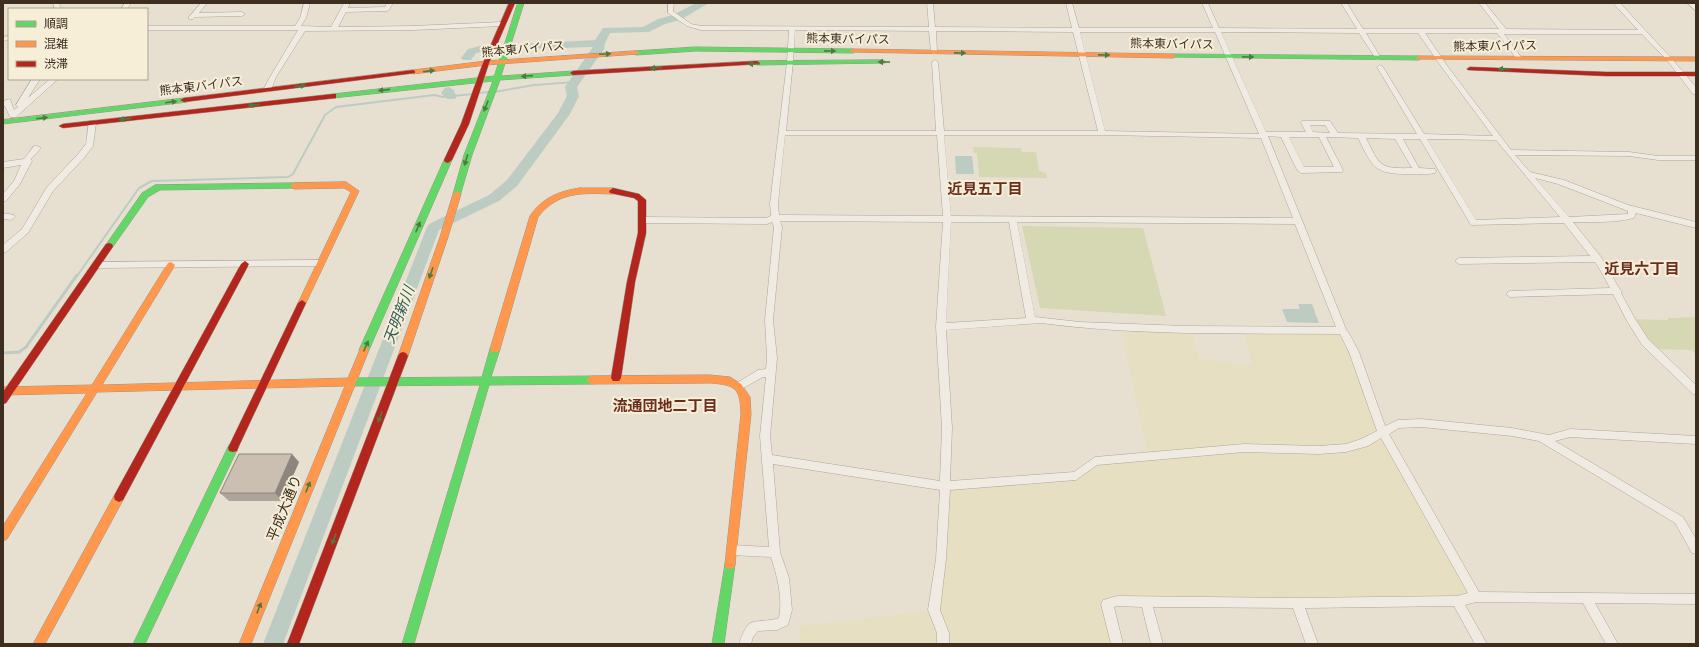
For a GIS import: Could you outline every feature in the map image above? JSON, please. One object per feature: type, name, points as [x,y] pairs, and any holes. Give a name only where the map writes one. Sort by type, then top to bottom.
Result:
[{"type":"main road","name":"平成大通り","points":[[245,644],[431,197],[465,124],[486,63],[512,3]]},
{"type":"main road","points":[[293,644],[394,381],[444,237],[479,123],[497,78],[521,3]]},
{"type":"main road","name":"熊本東バイパス","points":[[3,122],[486,63],[696,49],[934,52],[1202,66]]},
{"type":"main road","name":"熊本東バイパス","points":[[998,63],[1083,59],[1229,57],[1379,63],[1394,67]]},
{"type":"main road","name":"熊本東バイパス","points":[[1333,67],[1439,59],[1518,57],[1675,66],[1696,74]]},
{"type":"main road","points":[[1461,59],[1675,66],[1696,69]]},
{"type":"main road","name":"熊本東バイパス","points":[[1431,68],[1543,70],[1606,74],[1675,66],[1696,59]]},
{"type":"main road","name":"熊本東バイパス","points":[[55,127],[481,79],[566,73],[790,62],[889,62]]},
{"type":"main road","points":[[1675,66],[1696,64]]},
{"type":"main road","points":[[3,400],[7,390],[145,195],[158,187],[346,185],[355,191],[139,644]]},
{"type":"main road","points":[[408,644],[534,216],[540,206],[554,196],[572,193],[629,193],[642,200],[642,233],[631,282],[616,378]]},
{"type":"main road","points":[[39,644],[245,264]]},
{"type":"main road","points":[[3,536],[171,265]]},
{"type":"main road","points":[[7,390],[381,381],[486,382],[616,378],[710,379],[730,381],[738,387],[745,397],[746,414],[732,550],[718,644]]},
{"type":"street","points":[[184,27],[204,3]]},
{"type":"street","points":[[267,90],[300,28],[307,3]]},
{"type":"street","points":[[334,28],[347,3]]},
{"type":"street","points":[[343,10],[387,9],[390,3]]},
{"type":"street","points":[[671,3],[670,12],[689,25],[701,28],[1644,32]]},
{"type":"street","points":[[930,3],[934,52]]},
{"type":"street","points":[[1069,3],[1102,133]]},
{"type":"street","points":[[1205,3],[1263,135],[1342,331],[1347,336],[1354,352],[1383,433],[1476,597]]},
{"type":"street","points":[[1344,3],[1474,223],[1617,218],[1631,216],[1633,209]]},
{"type":"street","points":[[1482,3],[1518,57]]},
{"type":"street","points":[[1616,3],[1675,66],[1696,92]]},
{"type":"street","points":[[1690,3],[1696,9]]},
{"type":"street","points":[[194,15],[242,14]]},
{"type":"street","points":[[148,28],[456,27],[502,24]]},
{"type":"street","points":[[745,644],[748,632],[752,627],[757,625],[778,626],[784,621],[786,610],[783,578],[775,552],[765,436],[772,358],[769,320],[778,227],[775,218],[774,204],[790,62],[792,28]]},
{"type":"street","points":[[1420,31],[1445,68],[1509,152],[1598,259],[1618,291],[1630,319],[1645,342],[1692,383],[1696,391]]},
{"type":"street","points":[[935,62],[939,132],[947,220],[941,327],[947,428],[941,559],[934,610],[943,633],[943,644]]},
{"type":"street","points":[[14,115],[35,80]]},
{"type":"street","points":[[14,115],[53,80]]},
{"type":"street","points":[[3,104],[7,100],[14,115]]},
{"type":"street","points":[[3,250],[24,231],[50,188],[82,156],[90,144],[92,123]]},
{"type":"street","points":[[1310,135],[1305,123],[1327,123],[1336,136]]},
{"type":"street","points":[[782,132],[1102,133],[1499,138]]},
{"type":"street","points":[[1284,135],[1301,170],[1339,170],[1322,136]]},
{"type":"street","points":[[1361,136],[1376,166],[1384,171],[1432,172]]},
{"type":"street","points":[[1398,137],[1418,171]]},
{"type":"street","points":[[3,199],[16,182],[37,148]]},
{"type":"street","points":[[1509,152],[1629,154],[1658,158],[1696,158]]},
{"type":"street","points":[[3,165],[28,161]]},
{"type":"street","points":[[1527,174],[1547,176],[1633,209],[1696,225]]},
{"type":"street","points":[[643,220],[767,221],[775,218],[1298,221]]},
{"type":"street","points":[[1013,220],[1031,320]]},
{"type":"street","points":[[1459,261],[1598,259]]},
{"type":"street","points":[[96,265],[321,263]]},
{"type":"street","points":[[1510,294],[1618,291]]},
{"type":"street","points":[[941,327],[1031,320],[1080,325],[1185,329],[1342,331]]},
{"type":"street","points":[[738,387],[761,373],[771,373]]},
{"type":"street","points":[[767,459],[945,486],[1076,476],[1095,461],[1126,458],[1244,448],[1319,450],[1346,448],[1364,443],[1398,424],[1421,423],[1512,432],[1543,439],[1549,439],[1570,433],[1696,440]]},
{"type":"street","points":[[1543,439],[1679,520],[1696,549]]},
{"type":"street","points":[[732,550],[775,552]]},
{"type":"street","points":[[1117,644],[1107,604],[1117,601],[1297,603],[1457,601],[1476,597],[1696,599]]},
{"type":"street","points":[[1586,598],[1612,644]]},
{"type":"street","points":[[1146,601],[1157,644]]},
{"type":"street","points":[[1457,601],[1481,644]]},
{"type":"street","points":[[1297,603],[1312,644]]},
{"type":"shaded area","points":[[955,156],[972,156],[974,174],[956,174]]},
{"type":"shaded area","points":[[1298,304],[1312,304],[1319,323],[1287,322],[1282,309],[1300,309]]},
{"type":"shaded area","points":[[1120,326],[1191,329],[1199,359],[1252,364],[1243,330],[1342,331],[1371,403],[1476,597],[1108,604],[1117,644],[799,644],[800,626],[934,610],[945,486],[1076,476],[1095,461],[1148,456]]},
{"type":"green space","points":[[973,147],[1021,148],[1022,152],[1036,152],[1039,171],[1046,173],[1047,178],[979,177],[977,153],[974,153]]},
{"type":"green space","points":[[1022,226],[1143,228],[1166,316],[1040,308]]},
{"type":"green space","points":[[1696,317],[1696,355],[1692,350],[1653,349],[1630,319],[1668,320],[1668,318]]},
{"type":"building","points":[[239,454],[292,454],[275,493],[220,493]]},
{"type":"waterway","points":[[599,43],[607,30],[645,30],[662,21],[676,18],[704,3]]},
{"type":"waterway","name":"天明新川","points":[[273,644],[434,227],[494,198],[512,183],[564,114],[573,96],[571,87],[598,49],[599,43]]},
{"type":"waterway","points":[[526,46],[599,43]]},
{"type":"waterway","points":[[467,58],[472,51],[480,49]]},
{"type":"waterway","points":[[494,92],[534,85],[575,82]]},
{"type":"waterway","points":[[449,91],[447,93],[451,96]]},
{"type":"waterway","points":[[478,93],[489,92]]},
{"type":"waterway","points":[[77,276],[139,188],[152,181],[288,177],[293,174],[325,115],[336,107],[434,95],[443,97],[473,94]]},
{"type":"waterway","points":[[3,353],[19,352],[26,347],[77,275]]},
{"type":"traffic: fast","points":[[457,194],[468,155],[497,78],[521,3]]},
{"type":"traffic: fast","points":[[636,53],[696,49],[853,51]]},
{"type":"traffic: fast","points":[[1173,56],[1419,58]]},
{"type":"traffic: fast","points":[[757,63],[883,62]]},
{"type":"traffic: fast","points":[[333,96],[497,78],[573,73]]},
{"type":"traffic: fast","points":[[3,122],[184,100]]},
{"type":"traffic: fast","points":[[364,350],[448,160]]},
{"type":"traffic: fast","points":[[109,246],[145,195],[158,187],[294,186]]},
{"type":"traffic: fast","points":[[408,644],[495,349]]},
{"type":"traffic: fast","points":[[350,382],[592,380]]},
{"type":"traffic: fast","points":[[139,644],[233,448]]},
{"type":"traffic: fast","points":[[718,644],[730,564]]},
{"type":"traffic: slow","points":[[853,51],[1173,56]]},
{"type":"traffic: slow","points":[[413,72],[486,63],[636,53]]},
{"type":"traffic: slow","points":[[1419,58],[1696,59]]},
{"type":"traffic: slow","points":[[294,186],[346,185],[355,191],[302,303]]},
{"type":"traffic: slow","points":[[495,349],[534,216],[541,207],[550,200],[559,196],[580,191],[613,191]]},
{"type":"traffic: slow","points":[[403,356],[444,237],[457,194]]},
{"type":"traffic: slow","points":[[3,536],[171,265]]},
{"type":"traffic: slow","points":[[245,644],[364,350]]},
{"type":"traffic: slow","points":[[592,380],[710,379],[730,381],[738,387],[745,397],[746,414],[730,564]]},
{"type":"traffic: slow","points":[[3,391],[350,382]]},
{"type":"traffic: slow","points":[[39,644],[119,497]]},
{"type":"traffic: jam","points":[[448,160],[465,124],[486,63],[512,3]]},
{"type":"traffic: jam","points":[[573,73],[757,63]]},
{"type":"traffic: jam","points":[[1470,69],[1606,74],[1696,74]]},
{"type":"traffic: jam","points":[[184,100],[413,72]]},
{"type":"traffic: jam","points":[[63,126],[333,96]]},
{"type":"traffic: jam","points":[[613,191],[636,196],[642,200],[642,233],[631,282],[616,378]]},
{"type":"traffic: jam","points":[[3,400],[109,246]]},
{"type":"traffic: jam","points":[[119,497],[245,264]]},
{"type":"traffic: jam","points":[[233,448],[302,303]]},
{"type":"traffic: jam","points":[[293,644],[403,356]]},
{"type":"district","name":"近見五丁目","points":[[985,189]]},
{"type":"district","name":"近見六丁目","points":[[1642,269]]},
{"type":"district","name":"流通団地二丁目","points":[[665,406]]}]
